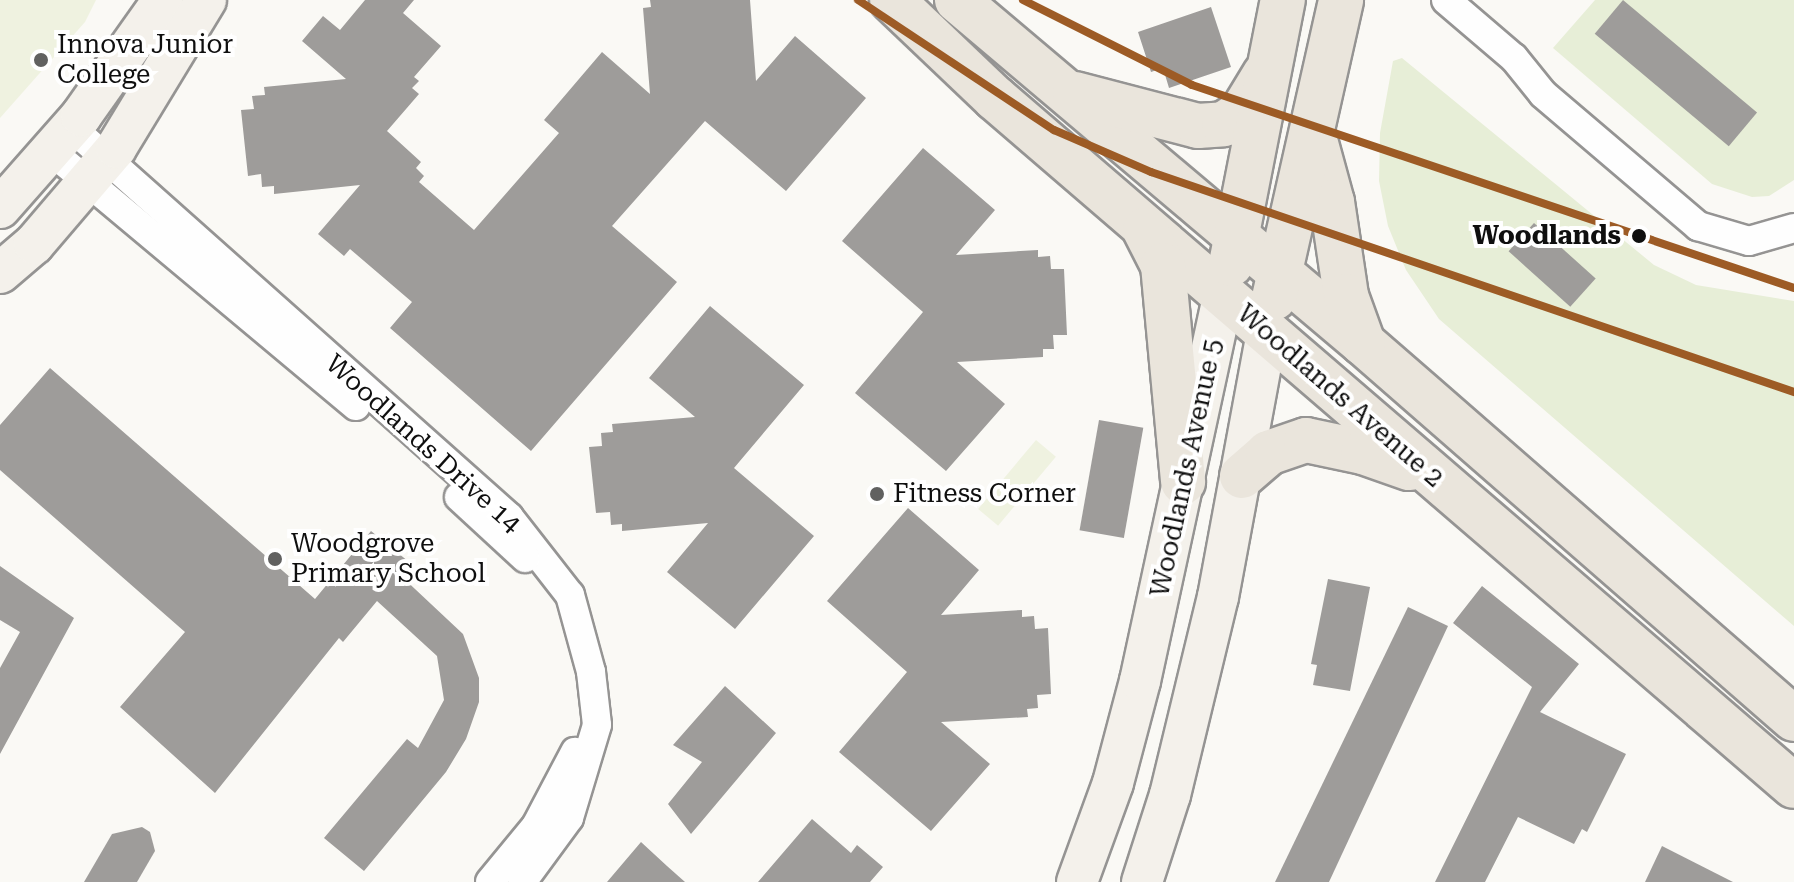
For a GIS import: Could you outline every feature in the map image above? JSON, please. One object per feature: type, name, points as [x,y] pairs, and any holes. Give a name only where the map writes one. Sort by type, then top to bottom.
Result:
[{"type":"main road","points":[[0,208],[62,140],[163,0]]},
{"type":"main road","points":[[0,273],[99,171],[206,0]]},
{"type":"main road","name":"Woodlands Avenue 2","points":[[892,0],[1142,225],[1430,476],[1794,786]]},
{"type":"main road","name":"Woodlands Avenue 2","points":[[957,0],[1363,343],[1794,719]]},
{"type":"main road","name":"Woodlands Avenue 5","points":[[1077,882],[1117,769],[1237,239],[1283,0]]},
{"type":"main road","name":"Woodlands Avenue 5","points":[[1142,882],[1174,780],[1242,476],[1279,275],[1341,0]]},
{"type":"main road","points":[[1069,92],[1198,126],[1224,124],[1242,112],[1272,62]]},
{"type":"main road","points":[[1313,135],[1332,202],[1346,296],[1363,343]]},
{"type":"main road","points":[[1142,225],[1163,265],[1183,482]]},
{"type":"main road","points":[[1242,476],[1268,453],[1306,440],[1363,452],[1430,476]]},
{"type":"street","points":[[1446,0],[1514,58],[1543,94],[1698,226],[1749,241],[1794,228]]},
{"type":"street","name":"Woodlands Drive 14","points":[[62,140],[509,517],[570,595],[591,672],[597,725],[569,818],[522,882]]},
{"type":"street","name":"Woodlands Drive 14","points":[[99,171],[533,565],[556,597],[581,672],[583,714],[573,764],[536,826],[490,882]]},
{"type":"green space","points":[[0,0],[96,0],[85,22],[0,118]]},
{"type":"green space","points":[[1595,0],[1794,0],[1794,180],[1769,196],[1752,197],[1712,184],[1553,48]]},
{"type":"green space","points":[[1402,58],[1654,265],[1696,285],[1794,301],[1794,626],[1439,319],[1406,270],[1388,226],[1379,181],[1380,133],[1393,61]]},
{"type":"green space","points":[[1036,440],[1056,457],[998,526],[978,509]]},
{"type":"building","points":[[365,0],[414,0],[403,13],[441,46],[414,77],[419,81],[412,88],[419,94],[387,131],[421,162],[416,168],[424,176],[419,182],[474,230],[559,133],[544,120],[602,52],[650,94],[643,8],[651,7],[650,0],[750,0],[756,81],[795,36],[866,98],[786,191],[705,121],[612,226],[677,282],[531,451],[390,328],[412,302],[350,249],[344,256],[318,234],[360,185],[274,194],[274,186],[262,187],[261,174],[248,176],[241,110],[254,109],[252,96],[265,95],[264,87],[346,79],[302,41],[323,16],[340,30]]},
{"type":"building","points":[[1623,0],[1757,112],[1729,146],[1595,34]]},
{"type":"building","points":[[1211,7],[1231,67],[1169,88],[1163,68],[1151,72],[1138,32]]},
{"type":"building","points":[[923,148],[995,210],[956,255],[1038,250],[1038,257],[1050,256],[1051,269],[1064,269],[1067,335],[1053,335],[1054,349],[1043,349],[1043,357],[957,362],[1005,404],[946,471],[855,393],[923,312],[842,241]]},
{"type":"building","points":[[1534,223],[1596,279],[1570,307],[1509,251]]},
{"type":"building","points":[[710,306],[804,385],[734,468],[814,536],[735,629],[667,572],[708,523],[622,531],[622,524],[611,525],[610,512],[596,513],[589,447],[602,446],[601,433],[613,432],[612,424],[695,417],[649,378]]},
{"type":"building","points":[[50,368],[315,599],[371,531],[409,562],[399,574],[463,634],[479,678],[479,702],[466,739],[446,772],[364,871],[324,838],[407,739],[418,748],[444,700],[437,656],[377,601],[343,642],[339,638],[215,793],[120,707],[185,632],[0,470],[0,425]]},
{"type":"building","points":[[1099,420],[1143,428],[1124,538],[1080,530]]},
{"type":"building","points":[[908,508],[979,570],[941,615],[1022,610],[1022,617],[1034,616],[1035,629],[1048,628],[1051,694],[1037,695],[1038,708],[1027,709],[1028,717],[941,722],[990,764],[931,831],[839,752],[907,672],[827,601]]},
{"type":"building","points":[[0,566],[74,618],[0,754],[0,668],[20,632],[0,620]]},
{"type":"building","points":[[1328,579],[1370,587],[1350,691],[1313,685],[1317,665],[1311,664]]},
{"type":"building","points":[[1482,586],[1579,664],[1540,712],[1626,754],[1587,832],[1582,829],[1574,844],[1518,817],[1485,882],[1435,882],[1532,687],[1453,623]]},
{"type":"building","points":[[1408,607],[1448,626],[1329,882],[1275,882]]},
{"type":"building","points":[[725,686],[776,733],[691,834],[668,804],[702,762],[673,745]]},
{"type":"building","points":[[812,819],[851,853],[857,845],[883,867],[870,882],[758,882]]},
{"type":"building","points":[[142,827],[150,832],[155,851],[137,882],[84,882],[112,834]]},
{"type":"building","points":[[641,842],[667,866],[685,882],[607,882]]},
{"type":"building","points":[[1662,846],[1733,882],[1645,882]]},
{"type":"transit line","points":[[858,0],[1054,130],[1151,172],[1794,392]]},
{"type":"transit line","points":[[1023,0],[1192,85],[1794,288]]},
{"type":"place","name":"Innova Junior College","points":[[41,60]]},
{"type":"place","name":"Woodlands","points":[[1639,236]]},
{"type":"place","name":"Fitness Corner","points":[[877,494]]},
{"type":"place","name":"Woodgrove Primary School","points":[[275,559]]}]
